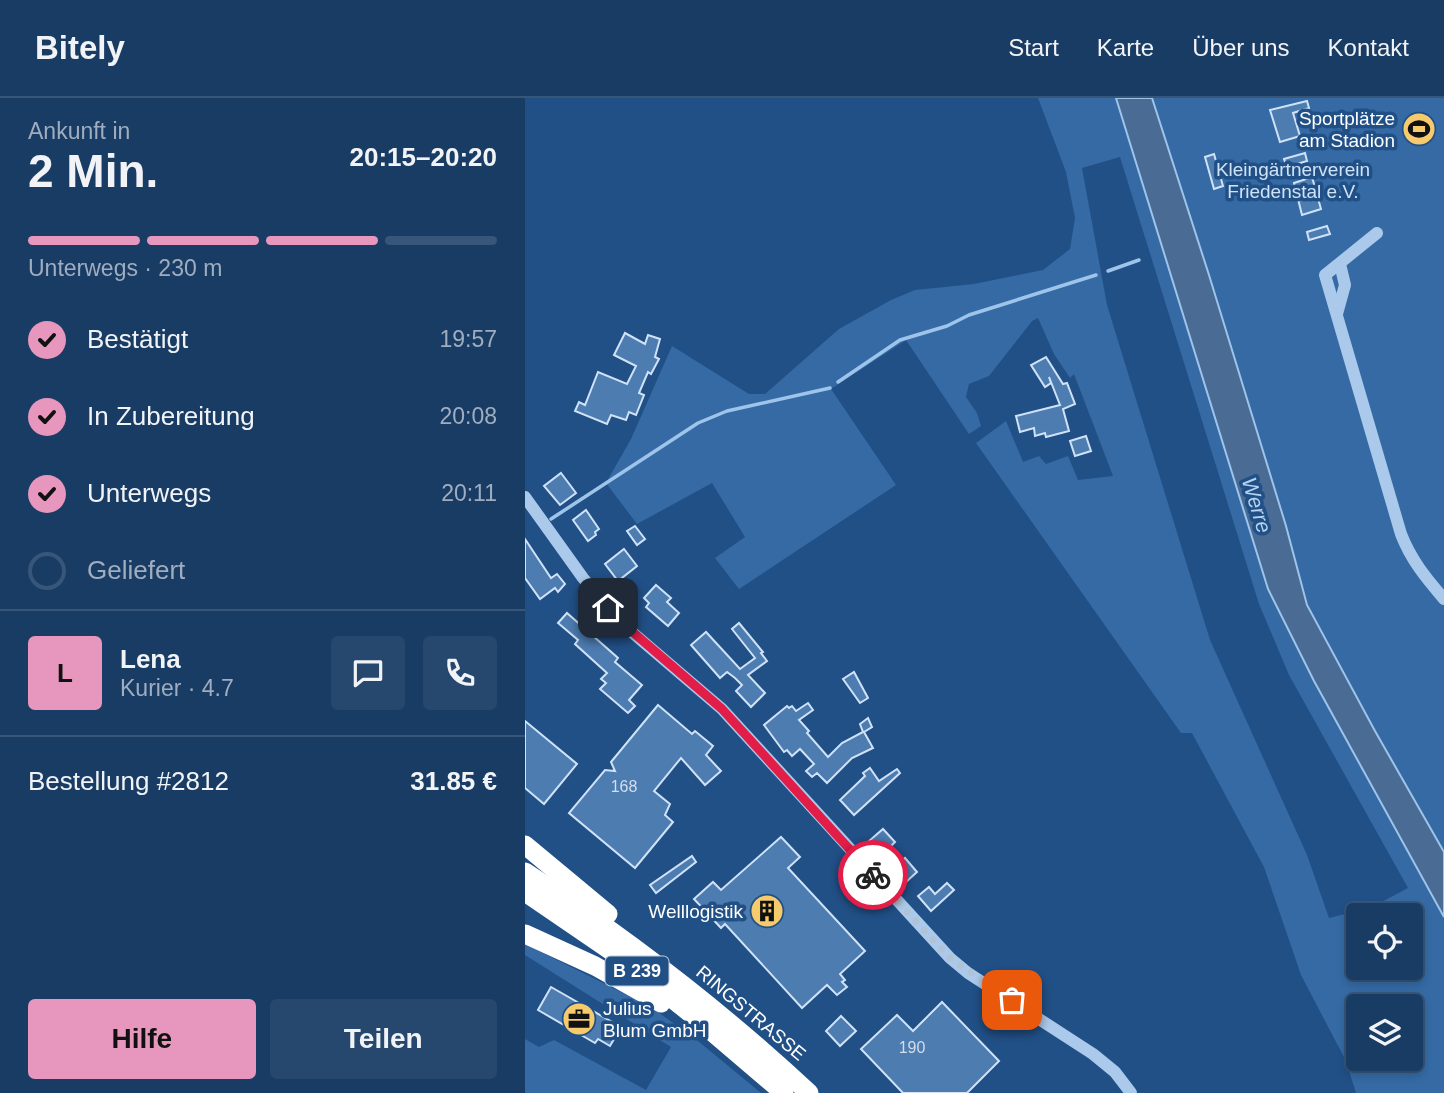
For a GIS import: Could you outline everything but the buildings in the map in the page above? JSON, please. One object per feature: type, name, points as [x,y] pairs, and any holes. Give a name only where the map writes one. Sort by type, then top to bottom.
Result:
[{"type":"highway","points":[[525,845],[661,957],[667,972]]},
{"type":"highway","name":"RINGSTRASSE","points":[[525,872],[593,917],[667,972],[740,1031],[809,1093]]},
{"type":"highway","name":"RINGSTRASSE","points":[[525,892],[620,957],[784,1093]]},
{"type":"highway","points":[[525,934],[595,966],[653,998],[715,1043],[744,1058]]},
{"type":"street","points":[[1377,233],[1325,275],[1408,554],[1444,599]]},
{"type":"street","points":[[525,497],[589,586],[621,622],[745,732],[950,958],[968,973],[1093,1054],[1115,1072],[1132,1093]]},
{"type":"green space","points":[[1038,98],[1116,98],[1268,589],[1314,681],[1444,917],[1444,1093],[1356,1093],[1349,1071],[1423,1071],[1423,994],[1346,994],[1346,1061],[1301,975],[1264,867],[1192,733],[1181,733],[976,443],[1006,421],[1023,462],[1039,456],[1046,464],[1068,456],[1078,480],[1113,476],[1074,374],[1070,378],[1054,354],[1038,318],[1032,321],[989,376],[969,384],[966,397],[977,413],[981,426],[969,434],[906,340],[831,389],[896,485],[739,589],[715,558],[745,537],[712,483],[637,524],[606,483],[631,439],[672,346],[749,394],[765,394],[839,329],[891,300],[915,290],[974,284],[1043,270],[1070,249],[1075,218],[1066,172]],"holes":[[[1120,157],[1259,604],[1289,675],[1408,888],[1380,903],[1423,903],[1423,980],[1346,980],[1346,914],[1329,918],[1307,855],[1210,640],[1107,305],[1082,168]]]},
{"type":"green space","name":"Kleingärtnerverein Friedenstal e.V.","points":[[1152,98],[1444,98],[1444,852],[1307,605],[1286,526]]},
{"type":"green space","points":[[525,944],[651,1007],[698,1041],[761,1093],[525,1093],[525,1039],[539,1047],[554,1040],[646,1090],[671,1047],[525,955]]},
{"type":"water","name":"Werre","points":[[1116,98],[1152,98],[1286,526],[1307,605],[1444,852],[1444,917],[1314,681],[1268,589]]},
{"type":"waterway","points":[[1108,271],[1139,260]]},
{"type":"waterway","points":[[838,382],[900,340],[1096,275]]},
{"type":"waterway","points":[[551,519],[698,423],[727,411],[830,388]]},
{"type":"way so far","points":[[873,875],[950,958],[968,973],[1012,1000]]},
{"type":"place","name":"Sportplätze am Stadion","points":[[1419,129]]},
{"type":"place","name":"Welllogistik","points":[[767,911]]},
{"type":"place","name":"Julius Blum GmbH","points":[[579,1019]]},
{"type":"route","points":[[608,608],[745,732],[873,875]]}]
